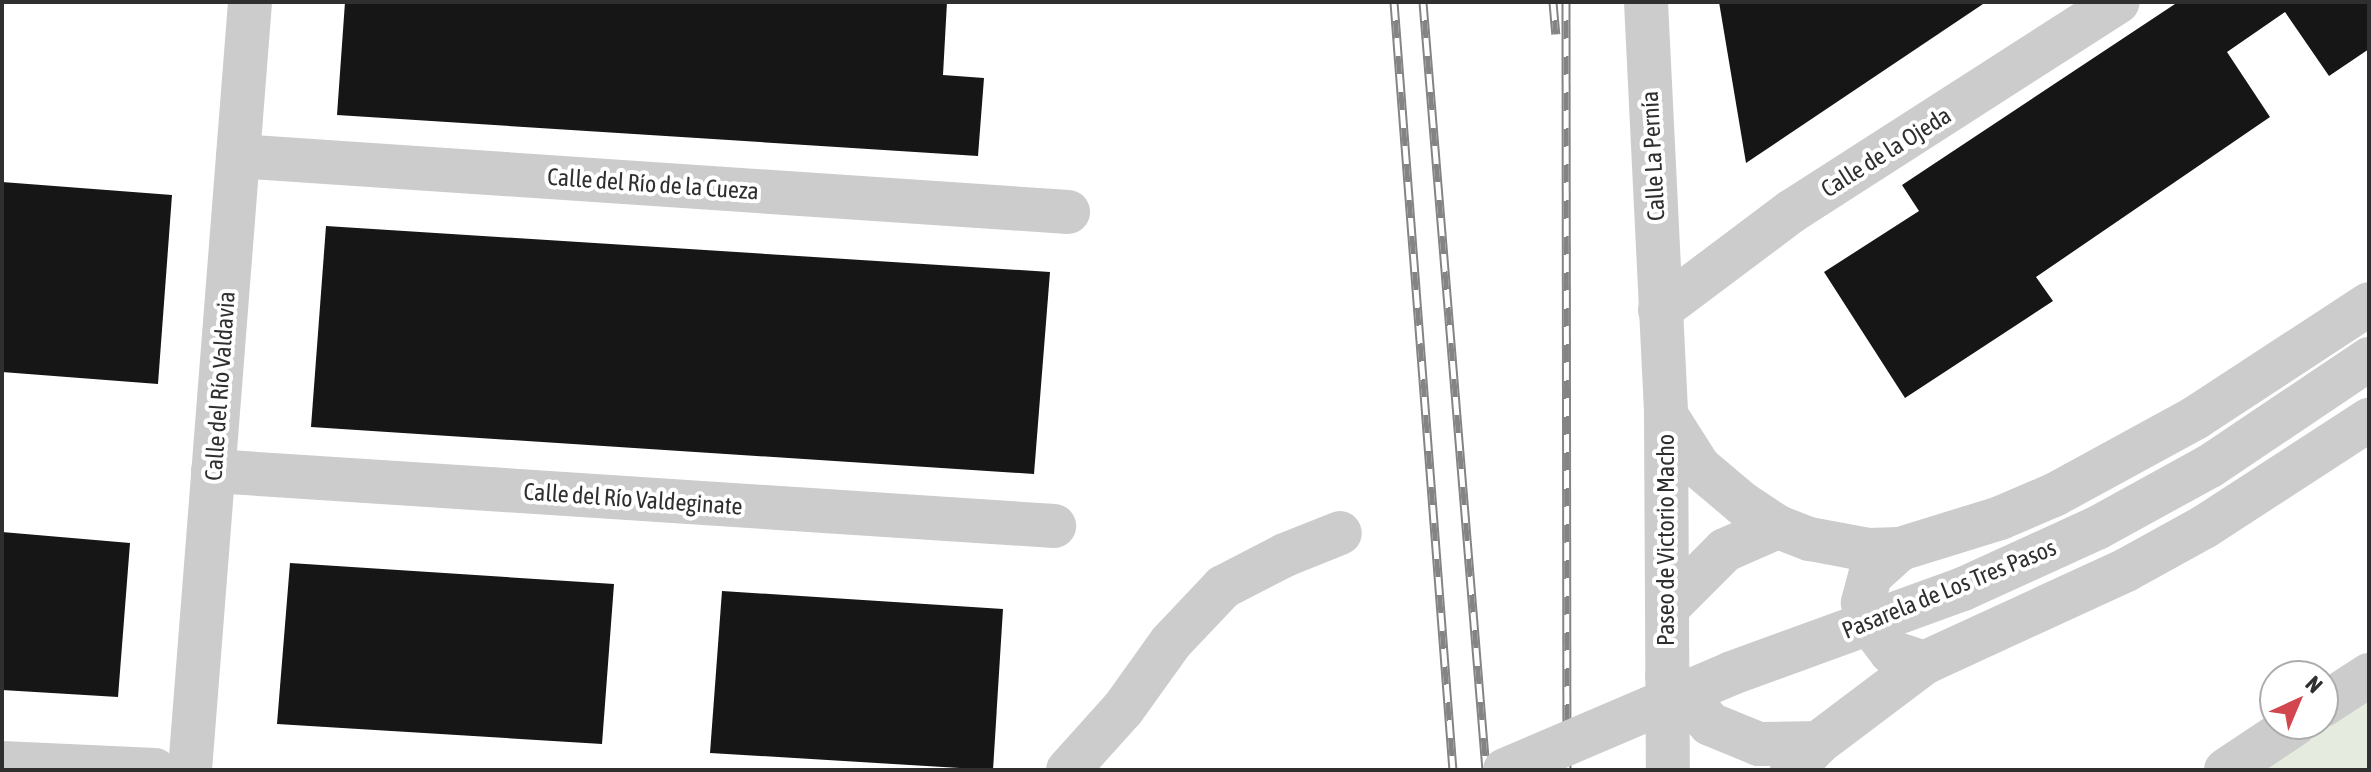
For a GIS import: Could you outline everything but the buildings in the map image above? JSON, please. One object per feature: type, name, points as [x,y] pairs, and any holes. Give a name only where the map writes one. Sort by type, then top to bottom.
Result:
[{"type":"street","name":"Calle del Río Valdavia","points":[[190,770],[250,2]]},
{"type":"street","name":"Calle La Pernía","points":[[1646,2],[1660,310]]},
{"type":"street","name":"Calle de la Ojeda","points":[[1660,310],[1792,211],[2118,2]]},
{"type":"street","name":"Calle del Río de la Cueza","points":[[238,156],[1068,212]]},
{"type":"street","points":[[1666,415],[1699,467],[1743,504],[1778,527],[1810,539],[1868,550],[1900,549],[2000,518],[2054,495],[2195,418],[2369,304]]},
{"type":"street","name":"Paseo de Victorio Macho","points":[[1660,310],[1666,415],[1668,770]]},
{"type":"street","name":"Pasarela de Los Tres Pasos","points":[[1505,770],[1732,673],[1963,589],[2097,528],[2210,466],[2369,359]]},
{"type":"street","points":[[1667,675],[1710,724],[1759,744],[1805,756],[1924,663],[2126,570],[2191,534],[2369,420]]},
{"type":"street","name":"Calle del Río Valdeginate","points":[[213,471],[1054,526]]},
{"type":"street","points":[[1667,608],[1725,550],[1778,527]]},
{"type":"street","points":[[1068,770],[1123,709],[1171,642],[1223,587],[1285,555],[1340,533]]},
{"type":"street","points":[[1900,549],[1870,576],[1863,603],[1873,628],[1891,652],[1924,663]]},
{"type":"street","points":[[2339,695],[2369,675]]},
{"type":"street","points":[[2226,770],[2271,740]]},
{"type":"street","points":[[2,763],[155,770]]},
{"type":"shaded area","points":[[2369,689],[2369,770],[2250,770],[2294,740],[2339,740],[2339,709]]},
{"type":"railway","points":[[1394,2],[1453,770]]},
{"type":"railway","points":[[1423,2],[1486,770]]},
{"type":"railway","points":[[1553,2],[1556,34]]},
{"type":"railway","points":[[1566,2],[1567,770]]}]
